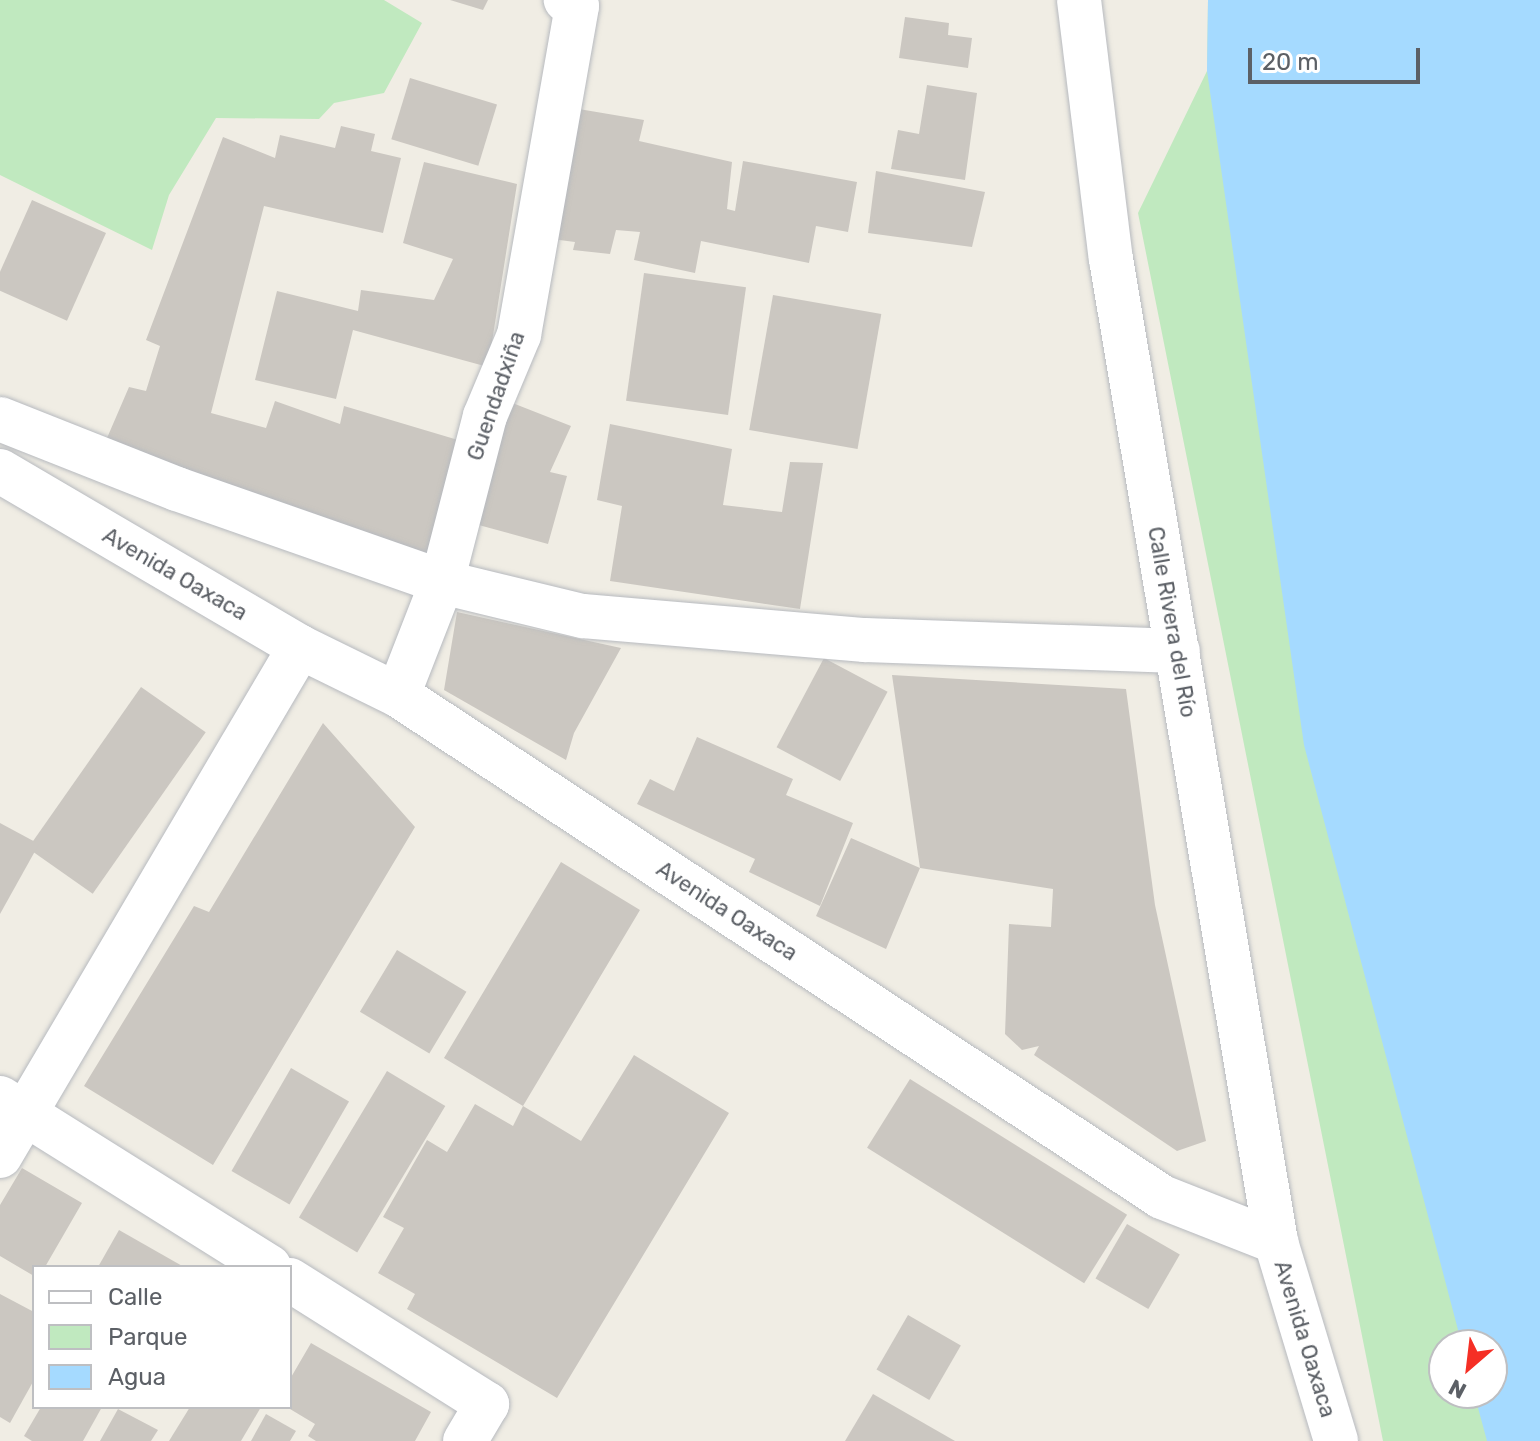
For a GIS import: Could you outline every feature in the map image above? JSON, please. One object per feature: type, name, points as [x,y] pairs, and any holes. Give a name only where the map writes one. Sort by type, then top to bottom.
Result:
[{"type":"street","name":"Guendadxiña","points":[[398,695],[442,582],[485,416],[519,335],[577,6],[566,0]]},
{"type":"street","name":"Calle Rivera del Río","points":[[1079,0],[1111,259],[1276,1242]]},
{"type":"street","points":[[0,419],[177,489],[442,582],[583,616],[865,640],[1178,651]]},
{"type":"street","name":"Avenida Oaxaca","points":[[0,471],[300,647],[398,695],[1162,1197],[1276,1242],[1336,1441]]},
{"type":"street","points":[[0,1156],[13,1106],[300,647]]},
{"type":"street","points":[[13,1106],[266,1265]]},
{"type":"street","points":[[292,1281],[487,1404],[465,1441]]},
{"type":"green space","points":[[0,0],[384,0],[422,23],[384,93],[334,103],[319,119],[216,118],[169,195],[152,250],[0,175]]},
{"type":"green space","points":[[1208,0],[1540,0],[1540,1441],[1383,1441],[1138,213],[1207,71]]},
{"type":"water","points":[[1208,0],[1540,0],[1540,1441],[1487,1441],[1478,1409],[1508,1409],[1508,1329],[1458,1329],[1304,745],[1207,71]]},
{"type":"building","points":[[450,0],[488,0],[483,10]]},
{"type":"building","points":[[905,17],[949,23],[948,35],[972,38],[968,68],[899,58]]},
{"type":"building","points":[[410,78],[497,105],[478,166],[391,139]]},
{"type":"building","points":[[927,85],[977,93],[965,180],[891,169],[898,130],[919,134]]},
{"type":"building","points":[[567,107],[644,120],[639,141],[732,162],[727,209],[735,211],[743,161],[857,182],[848,232],[816,226],[809,263],[701,241],[695,273],[634,260],[640,232],[616,230],[610,254],[573,250],[575,242],[544,238]]},
{"type":"building","points":[[341,126],[375,134],[371,151],[401,158],[383,233],[264,206],[211,413],[266,428],[275,401],[340,424],[344,406],[458,440],[424,570],[107,438],[129,387],[146,391],[160,346],[146,340],[223,137],[275,158],[280,135],[335,148]]},
{"type":"building","points":[[424,162],[517,184],[488,367],[353,330],[336,399],[255,380],[277,291],[358,311],[361,290],[434,300],[453,259],[403,243]]},
{"type":"building","points":[[876,171],[985,192],[972,247],[868,233]]},
{"type":"building","points":[[32,200],[106,233],[67,321],[0,291],[0,272]]},
{"type":"building","points":[[644,273],[746,287],[728,415],[626,401]]},
{"type":"building","points":[[773,295],[881,314],[858,449],[749,430]]},
{"type":"building","points":[[505,400],[571,426],[550,472],[567,476],[548,544],[475,524]]},
{"type":"building","points":[[610,424],[732,449],[723,505],[782,512],[790,462],[823,463],[800,609],[610,581],[622,506],[597,500]]},
{"type":"building","points":[[457,612],[621,648],[574,733],[566,760],[444,690]]},
{"type":"building","points":[[824,658],[888,692],[840,781],[777,747]]},
{"type":"building","points":[[892,675],[1126,689],[1155,905],[1206,1141],[1177,1151],[1034,1055],[1039,1046],[1022,1050],[1005,1034],[1009,924],[1051,927],[1053,889],[920,868]]},
{"type":"building","points":[[141,687],[206,732],[93,894],[28,848]]},
{"type":"building","points":[[323,723],[415,827],[213,1165],[84,1086],[194,906],[209,912]]},
{"type":"building","points":[[697,737],[793,779],[786,795],[853,823],[820,906],[749,872],[755,859],[637,804],[650,779],[674,791]]},
{"type":"building","points":[[0,823],[39,844],[0,914]]},
{"type":"building","points":[[851,838],[920,868],[886,949],[816,916]]},
{"type":"building","points":[[561,862],[640,910],[523,1106],[444,1058]]},
{"type":"building","points":[[397,950],[466,992],[429,1053],[360,1012]]},
{"type":"building","points":[[634,1055],[729,1113],[557,1398],[407,1309],[415,1294],[378,1273],[404,1228],[383,1217],[427,1140],[447,1152],[475,1104],[513,1126],[523,1106],[581,1141]]},
{"type":"building","points":[[291,1068],[349,1102],[290,1205],[232,1171]]},
{"type":"building","points":[[387,1071],[445,1106],[357,1253],[299,1218]]},
{"type":"building","points":[[910,1079],[1127,1215],[1084,1283],[867,1148]]},
{"type":"building","points":[[22,1168],[82,1203],[46,1265],[32,1265],[32,1275],[0,1256],[0,1205]]},
{"type":"building","points":[[1127,1224],[1180,1254],[1148,1309],[1096,1279]]},
{"type":"building","points":[[119,1230],[180,1265],[99,1265]]},
{"type":"building","points":[[0,1294],[32,1311],[32,1384],[10,1423],[0,1417]]},
{"type":"building","points":[[908,1315],[961,1346],[929,1400],[876,1370]]},
{"type":"building","points":[[311,1343],[431,1412],[415,1441],[316,1441],[308,1436],[315,1424],[290,1409],[292,1376]]},
{"type":"building","points":[[873,1394],[955,1441],[845,1441]]},
{"type":"building","points":[[40,1409],[101,1409],[83,1441],[32,1441],[24,1436]]},
{"type":"building","points":[[118,1409],[158,1430],[151,1441],[100,1441]]},
{"type":"building","points":[[189,1409],[260,1409],[241,1441],[169,1441]]},
{"type":"building","points":[[266,1414],[296,1431],[290,1441],[251,1441]]}]
